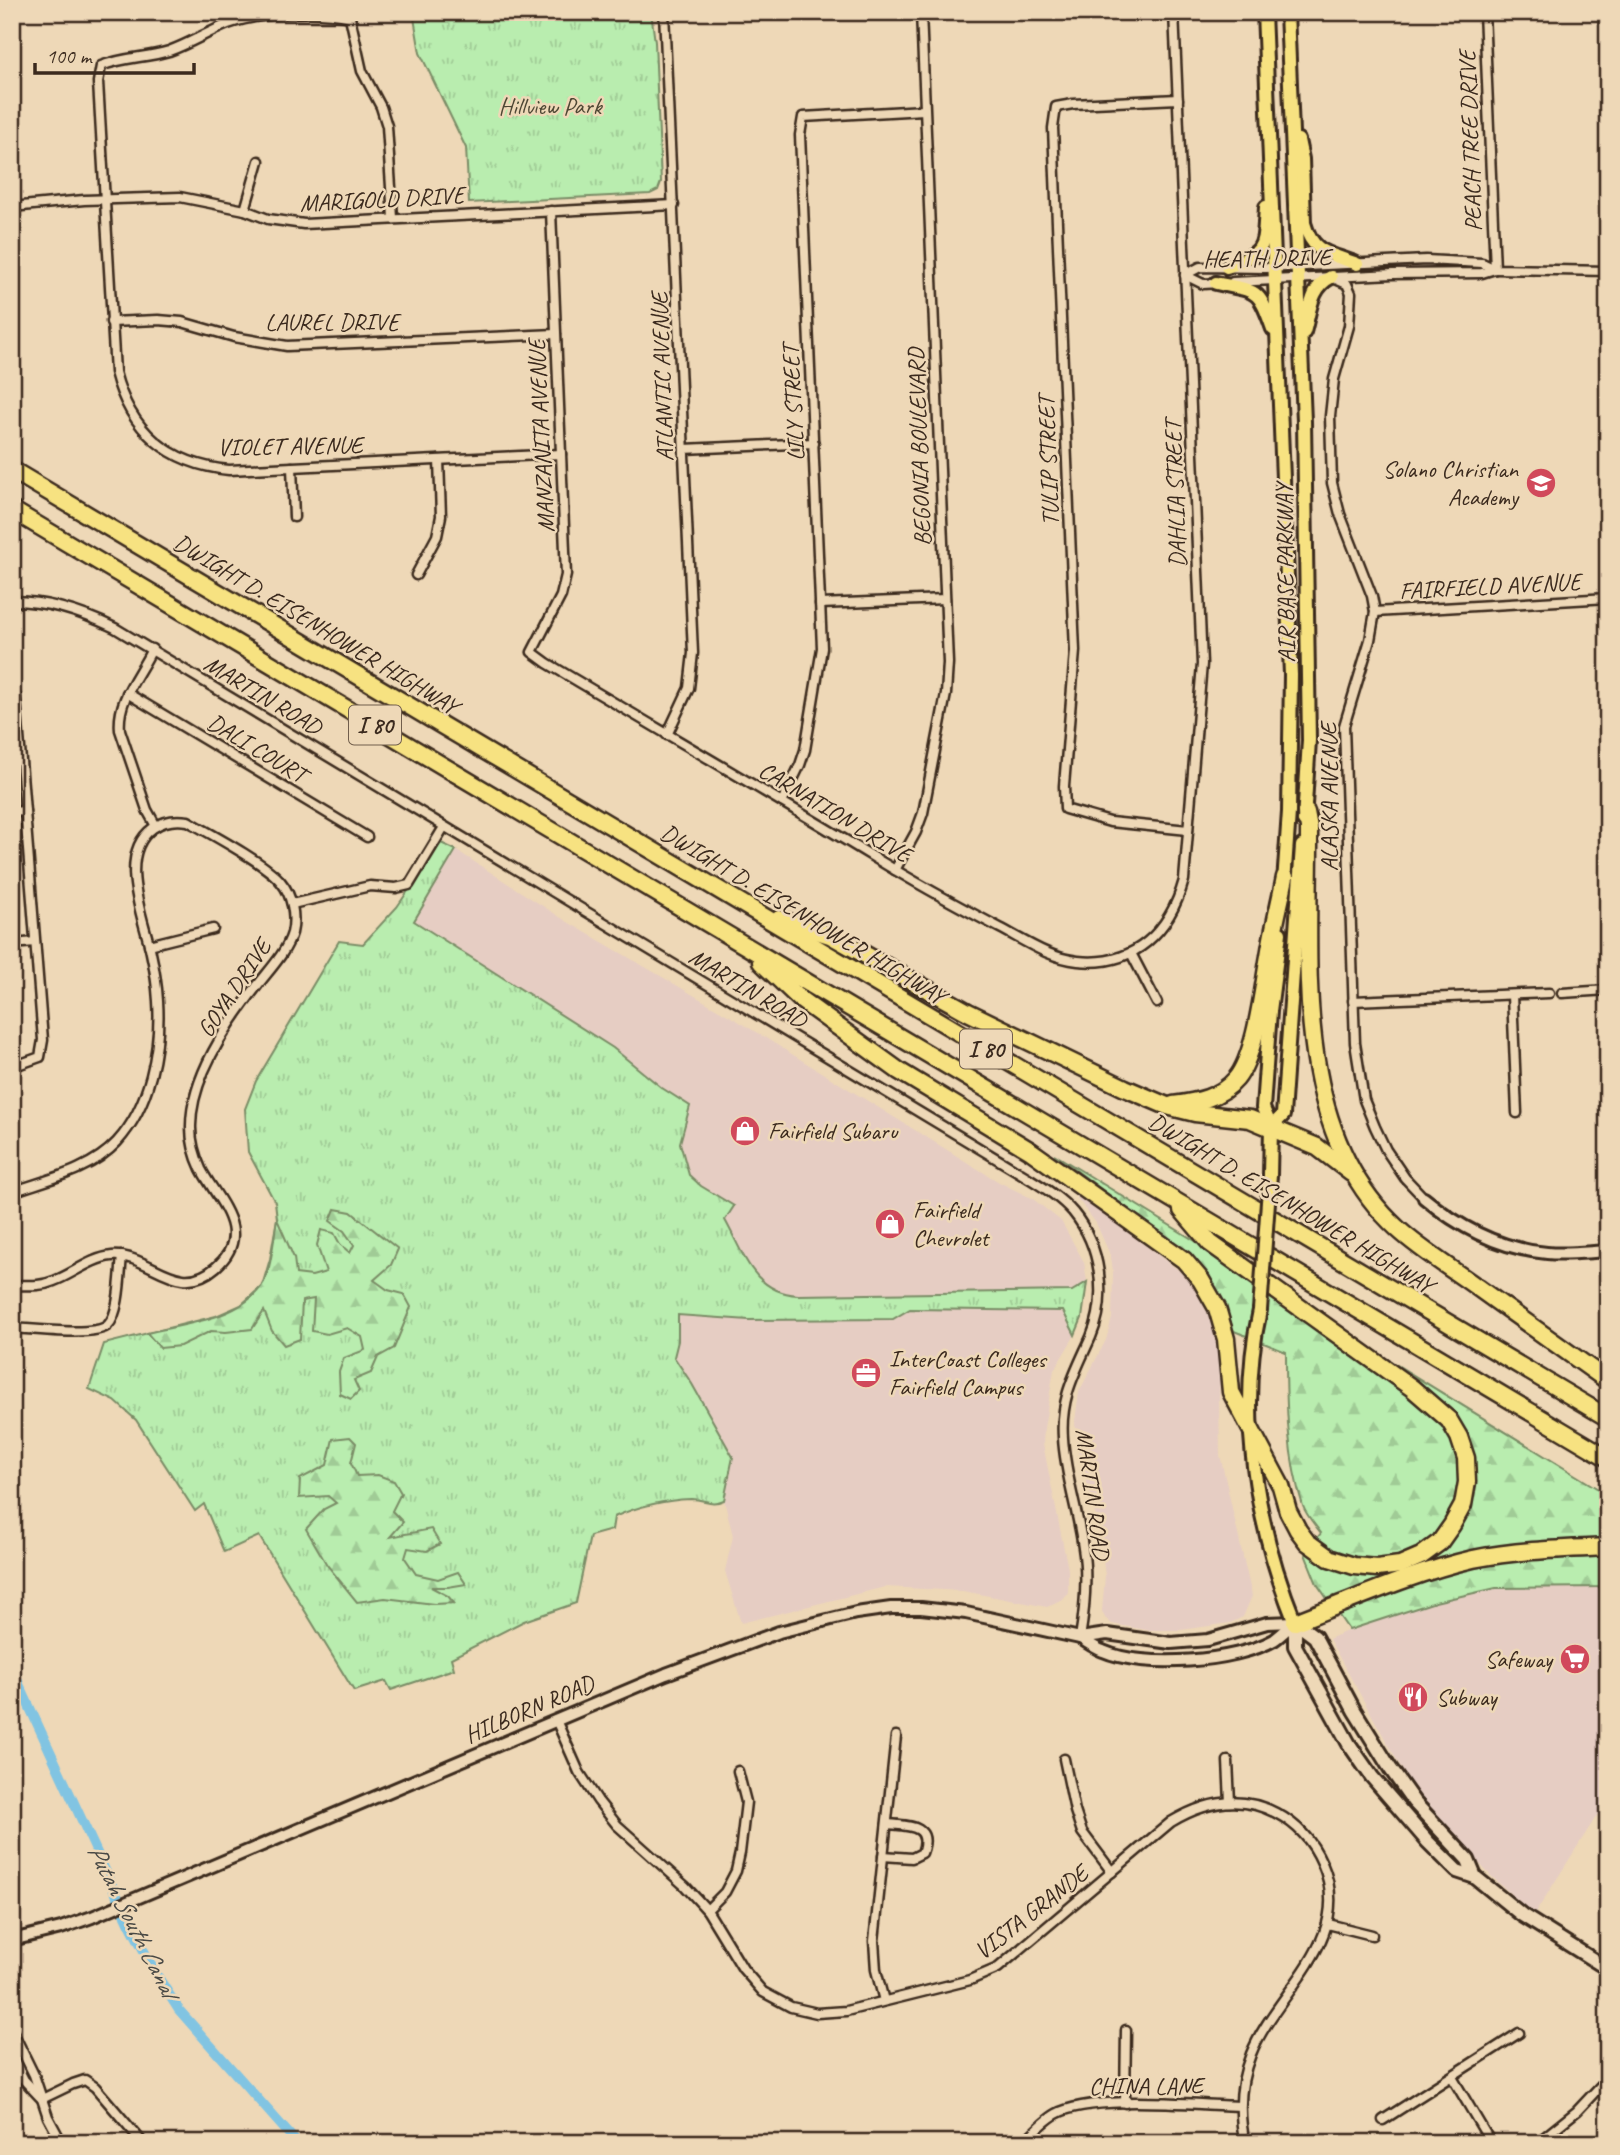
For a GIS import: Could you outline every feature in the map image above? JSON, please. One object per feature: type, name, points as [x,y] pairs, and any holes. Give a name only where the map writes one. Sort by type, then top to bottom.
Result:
[{"type":"highway","name":"DWIGHT D. EISENHOWER HIGHWAY","points":[[12,470],[1608,1418]]},
{"type":"highway","name":"I 80","points":[[12,510],[1608,1458]]},
{"type":"highway","points":[[1306,812],[1309,828],[1311,1035],[1326,1108],[1353,1175],[1380,1211],[1411,1240],[1608,1381]]},
{"type":"highway","points":[[1167,1106],[1201,1101],[1214,1096],[1242,1071],[1251,1047],[1285,877]]},
{"type":"highway","points":[[752,910],[831,935],[968,1012],[1167,1106],[1195,1113],[1250,1119],[1317,1147],[1353,1175]]},
{"type":"highway","points":[[738,941],[801,1000],[899,1071],[1031,1151],[1184,1260],[1201,1280],[1217,1308],[1226,1339],[1231,1392],[1281,1486],[1288,1511],[1307,1542],[1329,1558],[1354,1566],[1377,1568],[1400,1565],[1421,1556],[1440,1542],[1463,1504],[1467,1482],[1465,1458],[1459,1437],[1449,1420],[1412,1388],[1210,1243],[1172,1199]]},
{"type":"highway","points":[[1295,1622],[1421,1575],[1471,1560],[1507,1553],[1608,1547]]},
{"type":"main road","name":"AIR BASE PARKWAY","points":[[1265,12],[1291,675],[1285,877],[1270,1011],[1263,1108],[1271,1127],[1269,1175],[1260,1310],[1253,1342],[1250,1392],[1251,1432],[1265,1530],[1278,1579],[1295,1622]]},
{"type":"main road","name":"AIR BASE PARKWAY","points":[[1271,1127],[1283,1115],[1306,812],[1308,673],[1300,342],[1287,12]]},
{"type":"main road","points":[[1291,102],[1302,159],[1304,223],[1307,232],[1311,241],[1323,252],[1357,264]]},
{"type":"main road","points":[[1227,267],[1247,260],[1260,249],[1265,232],[1272,175]]},
{"type":"main road","points":[[1300,342],[1316,290],[1321,282],[1331,277]]},
{"type":"main road","points":[[1216,283],[1256,294],[1263,300],[1278,342]]},
{"type":"main road","points":[[1295,1622],[1315,1637],[1347,1699],[1390,1768],[1414,1802],[1468,1860],[1475,1877]]},
{"type":"main road","points":[[1295,1622],[1295,1646],[1349,1744],[1372,1777],[1428,1842],[1457,1871],[1475,1877],[1521,1914],[1608,1969]]},
{"type":"street","name":"ATLANTIC AVENUE","points":[[664,12],[693,653],[692,673],[683,702],[667,735]]},
{"type":"street","name":"BEGONIA BOULEVARD","points":[[895,870],[923,813],[946,694],[948,663],[920,12]]},
{"type":"street","name":"DAHLIA STREET","points":[[1131,953],[1168,921],[1184,880],[1202,664],[1174,12]]},
{"type":"street","name":"PEACH TREE DRIVE","points":[[1484,12],[1495,269]]},
{"type":"street","points":[[262,14],[333,13],[350,17],[362,71],[381,107],[387,126],[393,218]]},
{"type":"street","name":"VIOLET AVENUE","points":[[262,14],[229,24],[171,50],[115,60],[101,66],[98,82],[115,372],[119,389],[133,415],[151,438],[183,459],[229,470],[561,454]]},
{"type":"street","name":"TULIP STREET","points":[[1178,99],[1056,107],[1053,128],[1075,651],[1064,786],[1065,809],[1110,822],[1188,830]]},
{"type":"street","name":"LILY STREET","points":[[782,802],[800,765],[821,665],[800,135],[803,117],[924,110]]},
{"type":"street","points":[[246,210],[259,161]]},
{"type":"street","name":"MARIGOLD DRIVE","points":[[12,207],[104,199],[180,197],[246,210],[287,223],[674,205]]},
{"type":"street","name":"MANZANITA AVENUE","points":[[533,652],[561,596],[566,575],[551,211]]},
{"type":"street","name":"HEATH DRIVE","points":[[1185,275],[1203,284],[1357,264],[1440,260],[1482,263],[1495,269]]},
{"type":"street","name":"HEATH DRIVE","points":[[1185,275],[1200,267],[1331,277],[1482,273],[1495,269],[1608,271]]},
{"type":"street","name":"ALASKA AVENUE","points":[[1331,277],[1347,284],[1351,293],[1349,326],[1334,379],[1330,416],[1335,497],[1368,585],[1375,612],[1370,640],[1344,726],[1355,1043],[1364,1100],[1386,1150],[1405,1178],[1424,1198]]},
{"type":"street","name":"LAUREL DRIVE","points":[[111,322],[182,322],[247,340],[287,346],[556,334]]},
{"type":"street","points":[[684,449],[814,443]]},
{"type":"street","points":[[416,575],[438,536],[441,516],[439,460]]},
{"type":"street","points":[[292,467],[294,517]]},
{"type":"street","name":"FAIRFIELD AVENUE","points":[[1375,612],[1608,598]]},
{"type":"street","points":[[820,604],[945,599]]},
{"type":"street","name":"MARTIN ROAD","points":[[12,601],[43,603],[70,609],[116,628],[1059,1198],[1078,1219],[1089,1238],[1100,1277],[1097,1320],[1072,1376],[1063,1420],[1064,1452],[1086,1569],[1080,1638]]},
{"type":"street","points":[[152,649],[121,706],[120,730],[147,810],[156,826],[164,821],[188,821],[268,869],[281,881],[292,904],[370,886],[396,888],[409,885],[444,827]]},
{"type":"street","name":"CARNATION DRIVE","points":[[533,652],[547,663],[895,870],[1007,932],[1063,959],[1098,961],[1131,953]]},
{"type":"street","points":[[12,688],[16,697],[43,1040],[40,1057],[12,1066]]},
{"type":"street","name":"DALI COURT","points":[[127,693],[367,837]]},
{"type":"street","points":[[12,812],[25,811]]},
{"type":"street","name":"GOYA DRIVE","points":[[12,1192],[90,1164],[116,1143],[138,1112],[148,1084],[157,1029],[158,1003],[149,945],[135,892],[135,866],[137,849],[145,834],[156,826]]},
{"type":"street","name":"GOYA DRIVE","points":[[122,1256],[135,1259],[168,1276],[196,1278],[218,1265],[229,1250],[233,1234],[232,1219],[201,1168],[193,1143],[191,1116],[196,1093],[223,1034],[286,948],[292,931],[292,904]]},
{"type":"street","name":"GOYA DRIVE","points":[[149,945],[213,929]]},
{"type":"street","points":[[12,944],[35,942]]},
{"type":"street","points":[[1131,953],[1157,1003]]},
{"type":"street","points":[[1562,993],[1608,990]]},
{"type":"street","points":[[1353,1001],[1549,993]]},
{"type":"street","points":[[1511,995],[1517,1113]]},
{"type":"street","points":[[1424,1198],[1451,1220],[1488,1238],[1515,1247],[1549,1253],[1608,1251]]},
{"type":"street","points":[[12,1285],[43,1285],[100,1258],[122,1256],[115,1313],[108,1325],[95,1331],[12,1328]]},
{"type":"street","name":"HILBORN ROAD","points":[[12,1940],[61,1928],[99,1914],[556,1720],[723,1651],[779,1632],[856,1613],[891,1608],[943,1609],[1080,1638],[1105,1652],[1154,1661],[1230,1655],[1274,1640],[1295,1622]]},
{"type":"street","name":"HILBORN ROAD","points":[[1080,1638],[1107,1634],[1156,1642],[1190,1642],[1227,1636],[1267,1623],[1295,1622]]},
{"type":"street","name":"VISTA GRANDE","points":[[556,1720],[579,1772],[598,1801],[617,1825],[685,1886],[707,1910],[743,1969],[763,1992],[791,2007],[817,2013],[846,2011],[970,1980],[998,1968],[1171,1822],[1190,1811],[1204,1805],[1230,1802],[1251,1804],[1274,1811],[1297,1827],[1313,1845],[1325,1868],[1328,1882],[1328,1924],[1318,1949],[1252,2052],[1244,2076],[1240,2106],[1245,2143]]},
{"type":"street","points":[[884,2001],[876,1970],[874,1941],[896,1736]]},
{"type":"street","points":[[1064,1759],[1082,1832],[1111,1872]]},
{"type":"street","points":[[1228,1761],[1230,1802]]},
{"type":"street","points":[[707,1910],[725,1892],[736,1871],[746,1802],[738,1771]]},
{"type":"street","points":[[883,1856],[912,1858],[922,1853],[926,1844],[924,1834],[917,1828],[887,1824]]},
{"type":"street","points":[[1328,1924],[1372,1935]]},
{"type":"street","points":[[12,2030],[34,2075],[48,2117],[62,2143]]},
{"type":"street","points":[[1125,2103],[1126,2030]]},
{"type":"street","points":[[1383,2120],[1519,2033]]},
{"type":"street","points":[[16,2041],[17,2065]]},
{"type":"street","points":[[12,2056],[24,2080],[42,2099]]},
{"type":"street","points":[[1452,2077],[1491,2143]]},
{"type":"street","points":[[42,2099],[85,2080],[95,2087],[143,2143]]},
{"type":"street","points":[[1537,2143],[1606,2083]]},
{"type":"street","name":"CHINA LANE","points":[[1023,2143],[1056,2114],[1077,2105],[1125,2103],[1240,2106]]},
{"type":"shaded area","points":[[456,850],[566,921],[738,1021],[999,1182],[1033,1199],[1061,1221],[1084,1262],[1087,1282],[1072,1291],[798,1295],[783,1294],[767,1287],[753,1273],[724,1219],[734,1206],[701,1186],[689,1175],[680,1143],[690,1106],[662,1088],[613,1048],[413,920]]},
{"type":"shaded area","points":[[1070,1189],[1181,1272],[1205,1307],[1215,1330],[1221,1365],[1220,1455],[1252,1596],[1243,1617],[1230,1623],[1181,1630],[1146,1630],[1112,1624],[1102,1611],[1105,1576],[1099,1529],[1076,1442],[1075,1421],[1079,1392],[1106,1340],[1112,1318],[1113,1271],[1111,1257],[1096,1223]]},
{"type":"shaded area","points":[[910,1309],[1063,1311],[1075,1335],[1054,1370],[1043,1444],[1068,1569],[1068,1592],[1063,1600],[1047,1607],[963,1591],[885,1587],[741,1623],[725,1571],[733,1536],[724,1500],[733,1457],[674,1357],[678,1341],[677,1315],[749,1320],[893,1319]]},
{"type":"shaded area","points":[[1608,1587],[1608,1798],[1534,1915],[1490,1875],[1420,1801],[1329,1639],[1435,1602],[1496,1588]]},
{"type":"green space","name":"Hillview Park","points":[[413,12],[651,12],[655,42],[661,182],[658,190],[650,194],[469,203],[466,148],[420,53]]},
{"type":"green space","points":[[441,843],[456,850],[414,921],[613,1048],[662,1088],[690,1106],[680,1143],[689,1175],[701,1186],[734,1206],[725,1220],[752,1269],[770,1287],[798,1295],[1072,1291],[1087,1282],[1082,1318],[1075,1335],[1063,1311],[910,1309],[893,1319],[749,1320],[678,1315],[678,1341],[674,1357],[733,1457],[724,1500],[671,1501],[614,1517],[612,1530],[590,1536],[576,1603],[524,1621],[451,1658],[454,1669],[391,1690],[386,1681],[354,1691],[259,1536],[224,1552],[204,1504],[195,1511],[136,1420],[115,1401],[89,1389],[104,1344],[216,1316],[241,1305],[262,1286],[277,1219],[275,1202],[248,1152],[245,1109],[256,1081],[339,941],[363,944],[397,907]]},
{"type":"green space","points":[[1054,1154],[1608,1495],[1608,1587],[1496,1588],[1435,1602],[1349,1630],[1317,1584],[1305,1554],[1321,1533],[1304,1509],[1294,1469],[1287,1410],[1286,1352],[1234,1331],[1223,1301],[1190,1255]]},
{"type":"green space","points":[[335,1209],[351,1212],[398,1249],[391,1265],[374,1280],[388,1290],[404,1294],[411,1307],[394,1348],[378,1357],[371,1373],[354,1380],[359,1391],[351,1399],[340,1394],[339,1372],[344,1358],[365,1350],[362,1337],[347,1328],[327,1334],[312,1331],[314,1299],[302,1301],[300,1339],[284,1345],[272,1331],[264,1311],[252,1329],[211,1331],[180,1346],[160,1348],[147,1333],[224,1314],[251,1298],[261,1287],[267,1273],[277,1219],[294,1258],[296,1274],[312,1276],[326,1272],[317,1245],[321,1230],[334,1233],[340,1244],[350,1253],[354,1245],[344,1231],[330,1221]]},
{"type":"green space","points":[[350,1437],[356,1443],[351,1463],[357,1476],[378,1475],[394,1481],[401,1493],[392,1511],[403,1522],[390,1537],[431,1529],[440,1544],[427,1551],[408,1548],[405,1558],[416,1574],[438,1579],[458,1572],[466,1584],[431,1587],[448,1596],[454,1603],[434,1604],[385,1598],[357,1602],[327,1565],[306,1529],[324,1509],[336,1503],[328,1496],[299,1498],[300,1479],[327,1465],[333,1439]]},
{"type":"waterway","name":"Putah South Canal","points":[[12,1669],[129,1922],[156,1974],[179,2010],[297,2143]]},
{"type":"place","name":"Solano Christian Academy","points":[[1541,483]]},
{"type":"place","name":"Fairfield Subaru","points":[[745,1131]]},
{"type":"place","name":"Fairfield Chevrolet","points":[[890,1224]]},
{"type":"place","name":"InterCoast Colleges Fairfield Campus","points":[[866,1373]]},
{"type":"place","name":"Safeway","points":[[1575,1659]]},
{"type":"place","name":"Subway","points":[[1413,1697]]}]
